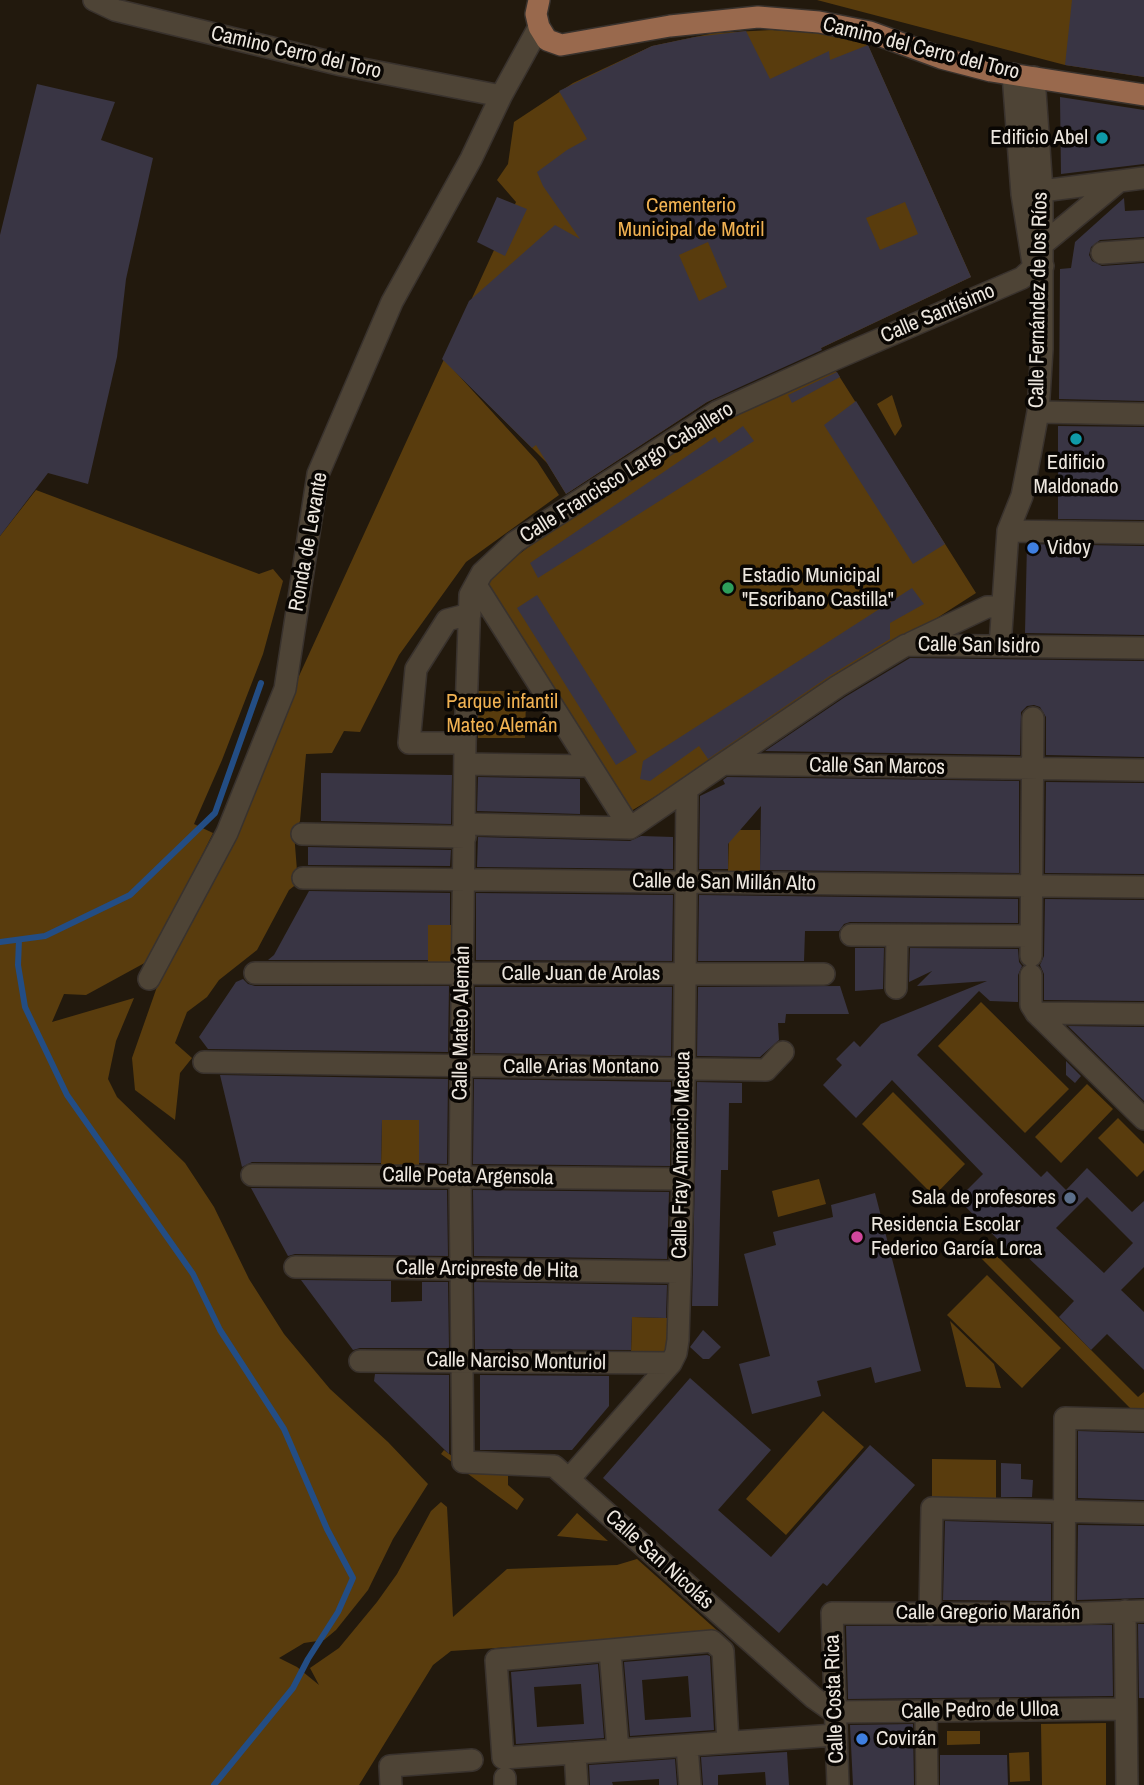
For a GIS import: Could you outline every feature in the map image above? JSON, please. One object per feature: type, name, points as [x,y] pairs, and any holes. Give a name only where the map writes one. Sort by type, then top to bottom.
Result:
[{"type":"main road","name":"Ronda de Levante","points":[[539,0],[536,13],[539,27]]},
{"type":"main road","name":"Camino del Cerro del Toro","points":[[539,27],[547,40],[561,45],[670,26],[758,17],[819,22],[870,32],[941,58],[991,71],[1144,94]]},
{"type":"street","name":"Camino Cerro del Toro","points":[[94,0],[115,10],[328,62],[501,96]]},
{"type":"street","name":"Ronda de Levante","points":[[149,979],[227,833],[285,689],[318,474],[392,302],[471,159],[501,96],[539,27]]},
{"type":"street","name":"Calle Fernández de los Ríos","points":[[1023,76],[1042,191],[1043,244],[1038,267]]},
{"type":"street","name":"Calle Fernández de los Ríos","points":[[1000,646],[1008,531],[1022,496],[1038,412],[1042,349],[1038,267],[1022,194],[1023,76]]},
{"type":"street","points":[[1042,191],[1144,178]]},
{"type":"street","points":[[1043,244],[1118,182]]},
{"type":"street","points":[[1102,253],[1144,250]]},
{"type":"street","name":"Calle Santísimo","points":[[830,361],[1022,278],[1038,267]]},
{"type":"street","name":"Calle Francisco Largo Caballero","points":[[476,585],[482,573],[515,542],[717,412],[830,361]]},
{"type":"street","points":[[1038,412],[1144,414]]},
{"type":"street","points":[[1008,531],[1144,533]]},
{"type":"street","points":[[476,585],[630,828]]},
{"type":"street","name":"Calle Mateo Alemán","points":[[463,1462],[460,1177],[465,754],[470,596],[476,585]]},
{"type":"street","points":[[906,645],[987,607],[1002,607]]},
{"type":"street","points":[[470,614],[447,620],[416,669],[409,743],[465,754],[589,766]]},
{"type":"street","name":"Calle San Isidro","points":[[723,764],[838,686],[906,645],[1144,648]]},
{"type":"street","points":[[1033,718],[1031,1005],[1144,1119]]},
{"type":"street","points":[[302,834],[630,828],[723,764]]},
{"type":"street","name":"Calle San Marcos","points":[[723,764],[1144,770]]},
{"type":"street","name":"Calle Fray Amancio Macua","points":[[569,1479],[671,1363],[676,1353],[683,1179],[687,791]]},
{"type":"street","name":"Calle de San Millán Alto","points":[[303,878],[1144,887]]},
{"type":"street","points":[[851,935],[897,936],[1031,956]]},
{"type":"street","points":[[896,988],[897,936]]},
{"type":"street","name":"Calle Juan de Arolas","points":[[255,973],[824,974]]},
{"type":"street","points":[[1036,1013],[1144,1014]]},
{"type":"street","name":"Calle Arias Montano","points":[[204,1062],[766,1070],[783,1052]]},
{"type":"street","name":"Calle Poeta Argensola","points":[[252,1175],[683,1179]]},
{"type":"street","name":"Calle Arcipreste de Hita","points":[[295,1268],[679,1272]]},
{"type":"street","name":"Calle Narciso Monturiol","points":[[360,1361],[671,1363]]},
{"type":"street","points":[[1064,1614],[1065,1418],[1144,1420]]},
{"type":"street","name":"Calle San Nicolás","points":[[463,1462],[554,1466],[814,1698],[834,1712]]},
{"type":"street","points":[[930,1614],[932,1508],[1144,1513]]},
{"type":"street","points":[[1127,1785],[1135,1733],[1126,1709],[1134,1611]]},
{"type":"street","name":"Calle Gregorio Marañón","points":[[832,1614],[1064,1614],[1134,1611]]},
{"type":"street","name":"Calle Costa Rica","points":[[832,1614],[838,1785]]},
{"type":"street","points":[[728,1742],[723,1651],[712,1641],[496,1660],[504,1774],[575,1753],[835,1735]]},
{"type":"street","points":[[610,1651],[618,1750]]},
{"type":"street","name":"Calle Pedro de Ulloa","points":[[834,1712],[1126,1709]]},
{"type":"street","points":[[926,1712],[928,1785]]},
{"type":"street","points":[[687,1745],[690,1785]]},
{"type":"street","points":[[575,1753],[577,1785]]},
{"type":"street","points":[[391,1785],[390,1766],[472,1760]]},
{"type":"green space","points":[[817,0],[1144,0],[1144,77],[1065,65]]},
{"type":"green space","name":"Cementerio Municipal de Motril","points":[[772,30],[832,34],[867,43],[971,277],[707,402],[566,494],[547,463],[451,367],[537,461],[559,495],[466,562],[399,655],[360,732],[344,731],[332,753],[306,754],[300,821],[294,833],[298,883],[289,890],[257,950],[219,980],[207,997],[187,1012],[175,1043],[192,1058],[180,1073],[175,1120],[135,1090],[132,1058],[158,984],[516,202],[497,180],[508,164],[514,122],[573,83],[652,46],[714,33]]},
{"type":"green space","name":"Estadio Municipal \"Escribano Castilla\"","points":[[834,368],[976,593],[711,763],[626,814],[481,584],[577,509],[720,420]]},
{"type":"green space","points":[[892,395],[902,426],[895,436],[877,404]]},
{"type":"green space","points":[[36,490],[259,574],[273,569],[283,581],[263,654],[194,824],[213,833],[150,960],[86,995],[64,994],[52,1022],[134,998],[116,1041],[108,1079],[117,1097],[185,1163],[214,1207],[249,1279],[284,1334],[330,1389],[388,1442],[428,1484],[393,1539],[368,1590],[336,1630],[324,1640],[304,1643],[279,1658],[297,1667],[319,1685],[310,1668],[339,1648],[377,1602],[397,1574],[431,1511],[441,1502],[447,1507],[453,1617],[507,1569],[617,1565],[637,1559],[720,1633],[451,1651],[433,1665],[359,1785],[0,1785],[0,536]]},
{"type":"green space","name":"Parque infantil Mateo Alemán","points":[[478,691],[522,691],[526,698],[525,738],[478,738]]},
{"type":"green space","points":[[729,830],[760,830],[760,874],[728,873]]},
{"type":"green space","points":[[427,925],[455,925],[454,962],[428,962]]},
{"type":"green space","points":[[981,1002],[1069,1089],[1025,1133],[938,1046]]},
{"type":"green space","points":[[1087,1084],[1113,1109],[1061,1163],[1035,1137]]},
{"type":"green space","points":[[893,1092],[965,1164],[934,1196],[862,1124]]},
{"type":"green space","points":[[1118,1118],[1144,1144],[1144,1170],[1137,1177],[1098,1138]]},
{"type":"green space","points":[[382,1120],[419,1120],[419,1166],[381,1166]]},
{"type":"green space","points":[[819,1179],[826,1204],[778,1217],[772,1191]]},
{"type":"green space","points":[[989,1248],[1138,1397],[1144,1392],[1144,1409],[1131,1409],[980,1257]]},
{"type":"green space","points":[[987,1275],[1061,1348],[1022,1388],[947,1315]]},
{"type":"green space","points":[[632,1317],[668,1318],[668,1345],[663,1355],[631,1354]]},
{"type":"green space","points":[[950,1321],[994,1364],[1001,1388],[966,1387]]},
{"type":"green space","points":[[823,1411],[864,1447],[786,1535],[746,1499]]},
{"type":"green space","points":[[444,1450],[465,1466],[508,1469],[508,1485],[524,1499],[517,1510],[441,1454]]},
{"type":"green space","points":[[932,1459],[996,1460],[996,1500],[932,1500]]},
{"type":"green space","points":[[577,1513],[608,1541],[557,1536]]},
{"type":"green space","points":[[1106,1723],[1106,1785],[1042,1785],[1041,1724]]},
{"type":"green space","points":[[947,1731],[980,1731],[980,1744],[947,1745]]},
{"type":"green space","points":[[1029,1752],[1030,1781],[1010,1782],[1009,1753]]},
{"type":"building","points":[[1072,0],[1144,0],[1144,77],[1065,65]]},
{"type":"building","name":"Cementerio Municipal de Motril","points":[[746,31],[770,79],[829,51],[830,60],[868,45],[971,277],[821,348],[822,350],[707,402],[566,494],[536,445],[532,448],[442,359],[469,301],[555,225],[580,239],[543,186],[537,172],[587,139],[559,91],[652,46],[695,37]],"holes":[[[905,202],[918,234],[880,250],[866,218]],[[708,242],[727,287],[699,301],[679,255]]]},
{"type":"building","points":[[37,84],[115,102],[101,140],[153,158],[126,279],[117,357],[88,484],[48,473],[0,536],[0,235]]},
{"type":"building","name":"Edificio Abel","points":[[1060,97],[1144,110],[1144,164],[1061,174]]},
{"type":"building","points":[[497,197],[527,209],[505,256],[477,242]]},
{"type":"building","points":[[1124,198],[1125,211],[1144,210],[1144,237],[1100,240],[1091,247],[1089,255],[1092,261],[1102,266],[1144,263],[1144,401],[1059,399],[1060,269],[1071,268],[1075,242]]},
{"type":"building","points":[[837,372],[840,377],[792,403],[788,395]]},
{"type":"building","points":[[856,401],[945,544],[913,564],[824,425]]},
{"type":"building","points":[[743,426],[754,441],[538,578],[530,563],[715,437],[719,443]]},
{"type":"building","points":[[1058,426],[1144,427],[1144,520],[1058,519]]},
{"type":"building","points":[[1027,544],[1144,546],[1144,635],[1025,633]]},
{"type":"building","points":[[912,588],[924,604],[890,623],[890,639],[831,675],[708,759],[699,746],[650,781],[640,779],[643,761]]},
{"type":"building","points":[[537,595],[637,752],[616,765],[517,608]]},
{"type":"building","points":[[910,658],[1144,661],[1144,757],[1046,755],[1046,717],[1040,707],[1034,705],[1027,706],[1021,712],[1020,755],[765,751],[845,697]]},
{"type":"building","points":[[321,773],[452,775],[451,824],[321,821]]},
{"type":"building","points":[[478,777],[580,779],[580,814],[477,811]]},
{"type":"building","points":[[727,777],[1019,781],[1019,873],[760,870],[761,806],[728,844],[728,869],[699,869],[700,796],[725,784],[723,780]]},
{"type":"building","points":[[1046,782],[1144,783],[1144,874],[1045,873]]},
{"type":"building","points":[[641,836],[673,837],[673,869],[477,867],[478,837],[630,841]]},
{"type":"building","points":[[308,847],[451,850],[450,866],[308,865]]},
{"type":"building","points":[[309,891],[450,893],[450,925],[428,925],[428,960],[268,960],[274,955]]},
{"type":"building","points":[[476,893],[673,895],[672,961],[476,960]]},
{"type":"building","points":[[699,895],[1018,899],[1018,923],[850,922],[844,924],[839,931],[805,931],[804,961],[698,961]]},
{"type":"building","points":[[1045,899],[1144,900],[1144,1001],[1044,1000],[1044,974],[1040,965],[1044,956]]},
{"type":"building","points":[[855,948],[884,948],[883,989],[855,991]]},
{"type":"building","points":[[910,948],[1018,949],[1022,966],[1018,975],[1018,1002],[990,1001],[979,991],[917,1055],[1041,1177],[1047,1171],[1066,1190],[1087,1168],[1132,1212],[1144,1201],[1144,1267],[1121,1290],[1144,1312],[1144,1370],[1107,1334],[1091,1350],[1059,1317],[1074,1301],[1020,1250],[1014,1256],[958,1199],[983,1174],[892,1080],[856,1118],[823,1085],[842,1065],[836,1059],[854,1041],[860,1047],[881,1024],[987,981],[917,986],[932,971],[909,982]],"holes":[[[1087,1197],[1133,1243],[1104,1273],[1056,1228]]]},
{"type":"building","points":[[243,979],[255,986],[449,986],[448,1052],[208,1049],[199,1037],[236,982]]},
{"type":"building","points":[[840,986],[849,1014],[786,1014],[785,1023],[778,1023],[779,1040],[760,1057],[697,1056],[698,987]]},
{"type":"building","points":[[475,987],[672,987],[671,1056],[475,1053]]},
{"type":"building","points":[[1068,1026],[1144,1027],[1144,1101]]},
{"type":"building","points":[[1066,1061],[1081,1076],[1075,1083],[1066,1075]]},
{"type":"building","points":[[220,1075],[448,1079],[447,1164],[419,1163],[419,1120],[382,1120],[381,1163],[252,1162],[242,1167]]},
{"type":"building","points":[[474,1079],[671,1082],[670,1166],[473,1164]]},
{"type":"building","points":[[697,1082],[742,1083],[742,1103],[729,1103],[728,1170],[721,1170],[718,1306],[692,1306]]},
{"type":"building","points":[[251,1188],[447,1190],[448,1256],[288,1256]]},
{"type":"building","points":[[473,1190],[669,1192],[667,1259],[474,1256]]},
{"type":"building","points":[[875,1193],[921,1371],[875,1383],[871,1367],[817,1381],[821,1396],[752,1414],[739,1364],[770,1356],[744,1254],[776,1245],[773,1232],[833,1217],[831,1205]]},
{"type":"building","points":[[301,1280],[391,1281],[391,1302],[422,1301],[422,1282],[448,1282],[449,1348],[353,1350]]},
{"type":"building","points":[[474,1282],[667,1285],[666,1318],[632,1317],[631,1350],[475,1349]]},
{"type":"building","points":[[703,1330],[721,1347],[709,1359],[703,1359],[690,1347]]},
{"type":"building","points":[[375,1374],[449,1375],[449,1454],[374,1381]]},
{"type":"building","points":[[480,1375],[609,1376],[609,1406],[572,1450],[480,1450]]},
{"type":"building","points":[[690,1378],[771,1450],[718,1510],[771,1557],[870,1445],[915,1485],[827,1586],[823,1583],[779,1633],[603,1478]]},
{"type":"building","points":[[1078,1431],[1144,1433],[1144,1500],[1078,1498]]},
{"type":"building","points":[[1001,1463],[1021,1464],[1021,1479],[1033,1480],[1032,1497],[1001,1497]]},
{"type":"building","points":[[945,1521],[1051,1524],[1051,1601],[943,1600]]},
{"type":"building","points":[[1078,1525],[1144,1526],[1144,1598],[1077,1600]]},
{"type":"building","points":[[1138,1624],[1144,1624],[1144,1698],[1139,1698]]},
{"type":"building","points":[[1112,1625],[1113,1696],[848,1699],[846,1626]]},
{"type":"building","points":[[710,1656],[714,1730],[630,1736],[624,1662]],"holes":[[[688,1676],[691,1717],[645,1720],[642,1680]]]},
{"type":"building","points":[[598,1664],[604,1738],[516,1744],[511,1672]],"holes":[[[581,1684],[584,1724],[537,1727],[534,1687]]]},
{"type":"building","points":[[913,1724],[914,1785],[853,1785],[850,1725]]},
{"type":"building","points":[[787,1752],[789,1785],[766,1785],[765,1772],[718,1775],[718,1785],[703,1785],[701,1757]]},
{"type":"building","points":[[940,1755],[1007,1755],[1008,1785],[940,1785]]},
{"type":"building","points":[[675,1759],[677,1785],[659,1785],[659,1779],[590,1785],[589,1765]]},
{"type":"waterway","points":[[0,942],[45,936],[130,895],[215,813],[261,683]]},
{"type":"waterway","points":[[19,940],[18,965],[25,1007],[67,1095],[193,1274],[220,1330],[284,1429],[327,1529],[353,1578],[338,1612],[293,1688],[214,1785]]},
{"type":"place","name":"Edificio Abel","points":[[1102,138]]},
{"type":"place","name":"Edificio Maldonado","points":[[1076,439]]},
{"type":"place","name":"Vidoy","points":[[1033,548]]},
{"type":"place","name":"Estadio Municipal \"Escribano Castilla\"","points":[[728,588]]},
{"type":"place","name":"Sala de profesores","points":[[1070,1198]]},
{"type":"place","name":"Residencia Escolar Federico García Lorca","points":[[857,1237]]},
{"type":"place","name":"Covirán","points":[[862,1739]]}]
